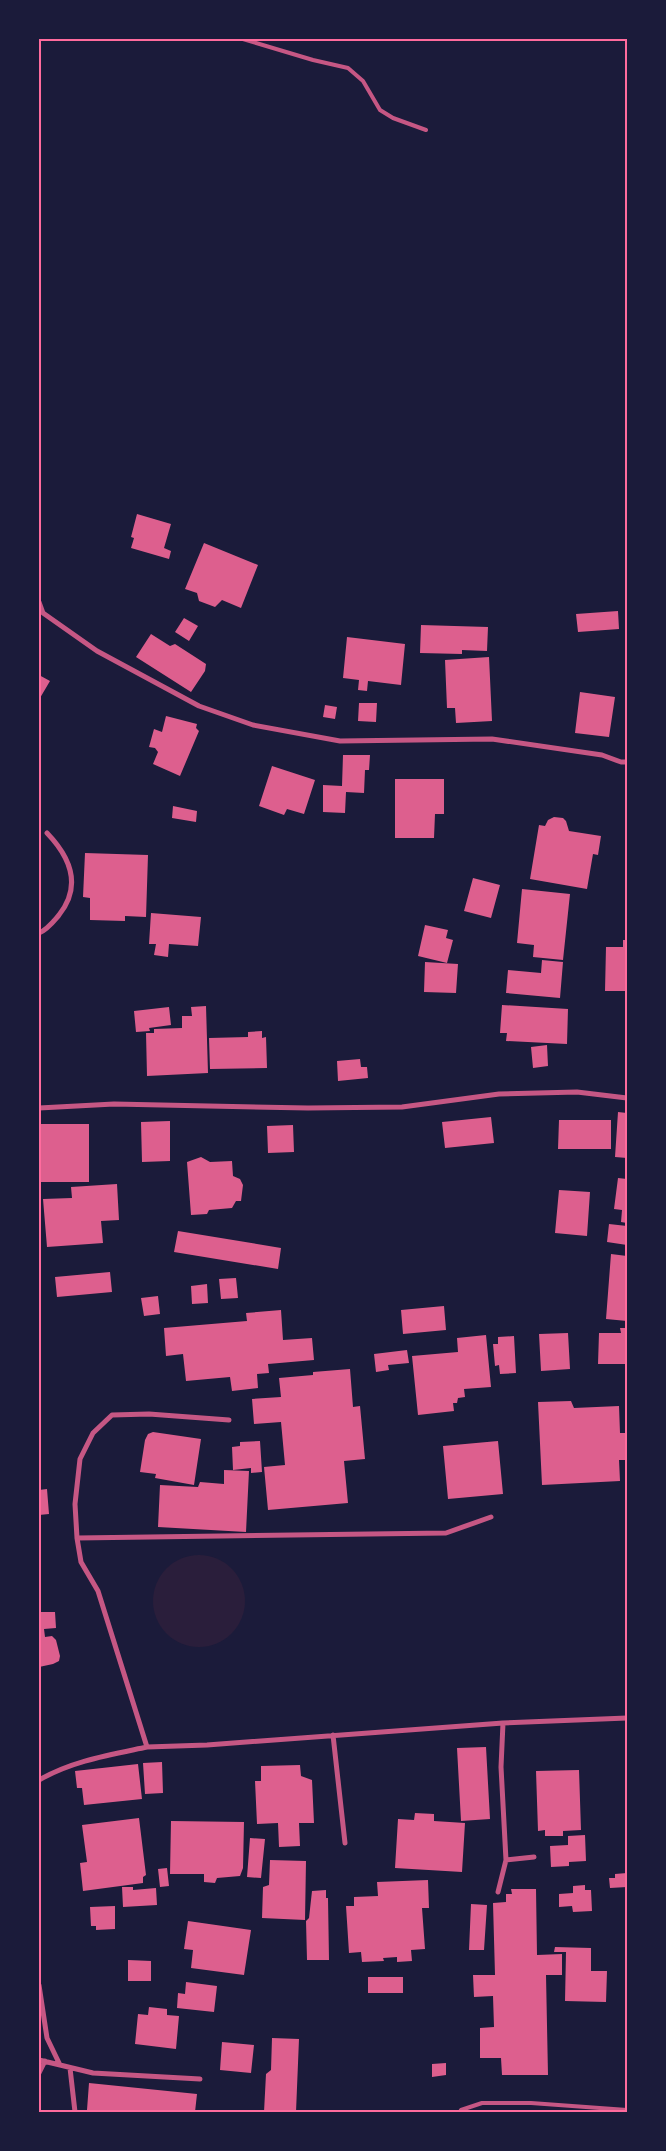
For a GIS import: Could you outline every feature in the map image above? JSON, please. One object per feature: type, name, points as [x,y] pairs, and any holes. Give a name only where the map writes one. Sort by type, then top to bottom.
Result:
[{"type":"street","points":[[39,602],[43,614],[97,651],[200,706],[254,725],[340,741],[492,739],[602,754],[621,762],[627,762]]},
{"type":"street","points":[[39,933],[49,926],[62,911],[73,888],[68,864],[63,853],[48,834]]},
{"type":"street","points":[[39,1108],[114,1104],[308,1108],[402,1107],[499,1094],[568,1092],[627,1098]]},
{"type":"street","points":[[147,1747],[98,1591],[81,1562],[75,1504],[80,1459],[93,1433],[112,1415],[149,1414],[229,1420]]},
{"type":"street","points":[[78,1538],[446,1533],[491,1517]]},
{"type":"street","points":[[39,1780],[57,1770],[93,1758],[147,1747],[208,1745],[503,1723],[627,1718]]},
{"type":"street","points":[[498,1892],[506,1860],[501,1767],[503,1723]]},
{"type":"street","points":[[333,1735],[345,1843]]},
{"type":"street","points":[[506,1860],[534,1856]]},
{"type":"street","points":[[39,1985],[47,2038],[60,2065]]},
{"type":"street","points":[[39,2060],[92,2073],[200,2079]]},
{"type":"street","points":[[39,2073],[45,2061]]},
{"type":"street","points":[[70,2068],[75,2112]]},
{"type":"lane","points":[[243,39],[313,60],[348,68],[363,81],[380,110],[393,118],[426,130]]},
{"type":"lane","points":[[460,2112],[482,2103],[627,2110]]},
{"type":"lane","points":[[573,2106],[576,2112]]},
{"type":"shaded area","points":[[199,1555],[217,1558],[232,1568],[242,1583],[245,1601],[242,1619],[232,1634],[217,1644],[199,1647],[181,1644],[166,1634],[156,1619],[153,1601],[156,1583],[166,1568],[181,1558]]},
{"type":"building","points":[[137,514],[171,524],[164,548],[171,551],[169,559],[131,548],[134,538],[131,537]]},
{"type":"building","points":[[204,543],[258,565],[241,608],[222,600],[215,607],[199,601],[197,593],[185,589]]},
{"type":"building","points":[[618,611],[619,629],[578,632],[576,614]]},
{"type":"building","points":[[184,618],[198,626],[189,641],[175,632]]},
{"type":"building","points":[[421,625],[488,627],[487,651],[462,650],[462,654],[420,653]]},
{"type":"building","points":[[151,634],[170,646],[175,644],[206,664],[205,671],[191,692],[136,657]]},
{"type":"building","points":[[347,637],[405,644],[401,685],[368,681],[367,691],[358,690],[359,680],[343,678]]},
{"type":"building","points":[[489,657],[492,721],[456,723],[455,708],[447,708],[445,660]]},
{"type":"building","points":[[39,675],[50,681],[40,698],[39,697]]},
{"type":"building","points":[[580,692],[615,697],[609,737],[575,733]]},
{"type":"building","points":[[359,703],[377,703],[376,722],[358,721]]},
{"type":"building","points":[[325,705],[337,707],[335,719],[323,717]]},
{"type":"building","points":[[166,716],[197,724],[196,728],[199,731],[180,776],[153,764],[158,752],[155,748],[149,747],[154,729],[162,732]]},
{"type":"building","points":[[343,755],[370,755],[369,770],[365,770],[364,793],[346,792],[345,813],[323,812],[323,785],[342,786]]},
{"type":"building","points":[[272,766],[315,780],[304,814],[287,809],[284,815],[259,806]]},
{"type":"building","points":[[395,779],[444,779],[444,814],[435,814],[434,838],[395,838]]},
{"type":"building","points":[[173,806],[197,811],[196,822],[172,818]]},
{"type":"building","points":[[554,817],[563,818],[569,831],[601,836],[598,855],[593,854],[587,889],[530,879],[539,825],[545,826],[548,820]]},
{"type":"building","points":[[85,853],[148,855],[146,917],[125,916],[125,921],[90,920],[90,898],[83,897]]},
{"type":"building","points":[[473,878],[500,885],[491,918],[464,911]]},
{"type":"building","points":[[522,889],[570,894],[563,960],[533,957],[534,945],[517,943]]},
{"type":"building","points":[[151,913],[201,917],[198,946],[169,944],[168,957],[154,955],[156,944],[149,944]]},
{"type":"building","points":[[425,925],[448,930],[446,938],[453,940],[447,963],[418,956]]},
{"type":"building","points":[[623,940],[627,940],[627,997],[625,997],[625,991],[605,991],[606,947],[623,947]]},
{"type":"building","points":[[542,960],[563,962],[560,998],[506,993],[508,970],[541,973]]},
{"type":"building","points":[[425,962],[458,964],[456,993],[424,992]]},
{"type":"building","points":[[502,1005],[568,1009],[567,1044],[506,1041],[507,1033],[500,1033]]},
{"type":"building","points":[[206,1006],[208,1073],[147,1076],[146,1033],[154,1033],[154,1029],[182,1028],[182,1016],[192,1016],[191,1007]]},
{"type":"building","points":[[169,1007],[171,1025],[149,1028],[150,1031],[136,1032],[134,1011]]},
{"type":"building","points":[[262,1031],[262,1038],[266,1037],[267,1068],[210,1069],[209,1038],[248,1037],[248,1032]]},
{"type":"building","points":[[547,1045],[548,1066],[533,1068],[531,1047]]},
{"type":"building","points":[[360,1059],[361,1067],[367,1067],[368,1078],[338,1081],[337,1061]]},
{"type":"building","points":[[618,1112],[627,1113],[627,1158],[615,1157]]},
{"type":"building","points":[[491,1117],[494,1143],[445,1148],[442,1122]]},
{"type":"building","points":[[559,1120],[611,1120],[611,1149],[558,1149]]},
{"type":"building","points":[[170,1121],[170,1161],[142,1162],[141,1122]]},
{"type":"building","points":[[39,1124],[89,1124],[89,1182],[39,1182]]},
{"type":"building","points":[[293,1125],[294,1152],[268,1153],[267,1126]]},
{"type":"building","points":[[201,1157],[210,1162],[232,1161],[233,1176],[240,1179],[243,1185],[241,1201],[236,1201],[232,1208],[209,1210],[207,1214],[191,1215],[187,1162]]},
{"type":"building","points":[[618,1178],[627,1179],[627,1223],[621,1222],[622,1210],[614,1209]]},
{"type":"building","points":[[117,1184],[119,1220],[101,1221],[103,1243],[47,1247],[43,1199],[72,1198],[71,1187]]},
{"type":"building","points":[[559,1190],[590,1192],[587,1236],[555,1233]]},
{"type":"building","points":[[609,1224],[627,1226],[627,1245],[607,1242]]},
{"type":"building","points":[[178,1231],[281,1248],[278,1269],[174,1252]]},
{"type":"building","points":[[611,1254],[627,1256],[627,1321],[606,1319]]},
{"type":"building","points":[[110,1272],[112,1292],[57,1297],[55,1277]]},
{"type":"building","points":[[236,1278],[238,1298],[221,1299],[219,1279]]},
{"type":"building","points":[[207,1284],[208,1303],[192,1304],[191,1286]]},
{"type":"building","points":[[158,1296],[160,1314],[144,1316],[141,1298]]},
{"type":"building","points":[[444,1306],[446,1330],[403,1334],[401,1310]]},
{"type":"building","points":[[281,1310],[283,1340],[312,1338],[314,1360],[268,1364],[269,1373],[257,1374],[258,1388],[232,1391],[230,1377],[186,1381],[183,1354],[166,1356],[164,1328],[247,1321],[246,1313]]},
{"type":"building","points":[[620,1328],[627,1328],[627,1364],[598,1364],[599,1333],[621,1333]]},
{"type":"building","points":[[568,1333],[570,1369],[541,1371],[539,1334]]},
{"type":"building","points":[[486,1335],[491,1387],[464,1389],[465,1397],[458,1398],[457,1403],[453,1403],[454,1411],[418,1415],[412,1356],[458,1352],[457,1338]]},
{"type":"building","points":[[514,1336],[516,1373],[500,1374],[499,1365],[495,1366],[493,1344],[498,1344],[498,1337]]},
{"type":"building","points":[[407,1350],[409,1363],[388,1365],[389,1370],[376,1372],[374,1354]]},
{"type":"building","points":[[350,1369],[353,1407],[360,1406],[365,1459],[344,1461],[348,1503],[268,1510],[264,1467],[285,1465],[281,1422],[254,1424],[252,1399],[281,1397],[279,1378],[313,1375],[313,1372]]},
{"type":"building","points":[[571,1401],[574,1408],[619,1406],[620,1433],[627,1433],[627,1460],[619,1460],[620,1481],[542,1485],[538,1402]]},
{"type":"building","points":[[153,1432],[201,1439],[194,1485],[155,1478],[156,1474],[140,1472],[145,1440],[148,1434]]},
{"type":"building","points":[[260,1441],[262,1472],[251,1473],[251,1468],[233,1470],[232,1447],[240,1446],[240,1442]]},
{"type":"building","points":[[498,1441],[503,1494],[448,1499],[443,1446]]},
{"type":"building","points":[[224,1470],[249,1471],[246,1532],[158,1527],[160,1485],[198,1487],[200,1482],[224,1484]]},
{"type":"building","points":[[47,1489],[49,1514],[39,1515],[39,1490]]},
{"type":"building","points":[[39,1612],[55,1612],[56,1628],[44,1629],[45,1637],[52,1636],[56,1640],[60,1656],[59,1661],[39,1667]]},
{"type":"building","points":[[486,1747],[490,1819],[461,1821],[457,1748]]},
{"type":"building","points":[[162,1762],[163,1793],[145,1794],[143,1763]]},
{"type":"building","points":[[138,1764],[142,1799],[84,1805],[82,1788],[77,1788],[75,1771]]},
{"type":"building","points":[[300,1765],[301,1776],[312,1780],[314,1823],[299,1823],[300,1846],[279,1847],[278,1823],[257,1824],[255,1781],[261,1781],[261,1766]]},
{"type":"building","points":[[579,1770],[581,1830],[563,1831],[563,1836],[545,1836],[545,1830],[538,1831],[536,1771]]},
{"type":"building","points":[[415,1813],[434,1814],[434,1821],[465,1823],[462,1872],[395,1868],[398,1819],[414,1820]]},
{"type":"building","points":[[139,1818],[146,1875],[143,1877],[143,1883],[83,1891],[80,1863],[87,1862],[82,1825]]},
{"type":"building","points":[[171,1821],[244,1822],[243,1868],[240,1876],[217,1878],[215,1883],[204,1882],[204,1874],[170,1874]]},
{"type":"building","points":[[585,1835],[586,1861],[569,1862],[569,1866],[551,1867],[550,1846],[568,1845],[568,1836]]},
{"type":"building","points":[[250,1838],[265,1839],[261,1878],[247,1877]]},
{"type":"building","points":[[270,1860],[306,1861],[305,1920],[262,1918],[263,1887],[269,1885]]},
{"type":"building","points":[[167,1868],[169,1886],[160,1887],[158,1869]]},
{"type":"building","points":[[627,1873],[627,1887],[610,1888],[609,1878],[615,1878],[615,1874]]},
{"type":"building","points":[[428,1880],[429,1908],[422,1908],[425,1949],[411,1950],[412,1961],[397,1962],[397,1957],[383,1958],[384,1961],[362,1962],[361,1952],[349,1953],[346,1906],[354,1906],[354,1897],[378,1896],[377,1882]]},
{"type":"building","points":[[585,1885],[585,1890],[591,1890],[592,1911],[573,1912],[572,1906],[559,1907],[559,1894],[573,1893],[573,1886]]},
{"type":"building","points":[[122,1887],[133,1887],[133,1890],[156,1888],[157,1905],[123,1907]]},
{"type":"building","points":[[511,1889],[536,1889],[537,1955],[562,1954],[562,1975],[546,1975],[548,2075],[502,2075],[501,2058],[480,2058],[480,2028],[494,2027],[493,1996],[474,1997],[473,1975],[495,1975],[493,1903],[506,1902],[506,1894],[512,1894]]},
{"type":"building","points":[[326,1890],[326,1898],[328,1898],[329,1960],[307,1960],[306,1921],[309,1918],[312,1891]]},
{"type":"building","points":[[471,1904],[487,1905],[484,1950],[469,1950]]},
{"type":"building","points":[[115,1906],[115,1929],[96,1930],[96,1926],[91,1926],[90,1907]]},
{"type":"building","points":[[188,1921],[251,1930],[244,1975],[191,1968],[193,1950],[184,1949]]},
{"type":"building","points":[[555,1947],[591,1948],[591,1971],[607,1971],[606,2002],[565,2001],[566,1952],[554,1952]]},
{"type":"building","points":[[128,1960],[151,1961],[151,1981],[128,1981]]},
{"type":"building","points":[[368,1977],[403,1977],[403,1993],[368,1993]]},
{"type":"building","points":[[186,1982],[217,1986],[214,2012],[177,2008],[178,1993],[185,1994]]},
{"type":"building","points":[[149,2007],[167,2009],[167,2015],[179,2016],[176,2049],[135,2044],[138,2014],[148,2015]]},
{"type":"building","points":[[272,2038],[299,2039],[296,2112],[264,2112],[266,2074],[271,2070]]},
{"type":"building","points":[[222,2042],[254,2045],[251,2073],[220,2070]]},
{"type":"building","points":[[446,2063],[446,2075],[432,2077],[432,2064]]},
{"type":"building","points":[[89,2083],[197,2094],[195,2112],[96,2112],[96,2110],[87,2110]]}]
